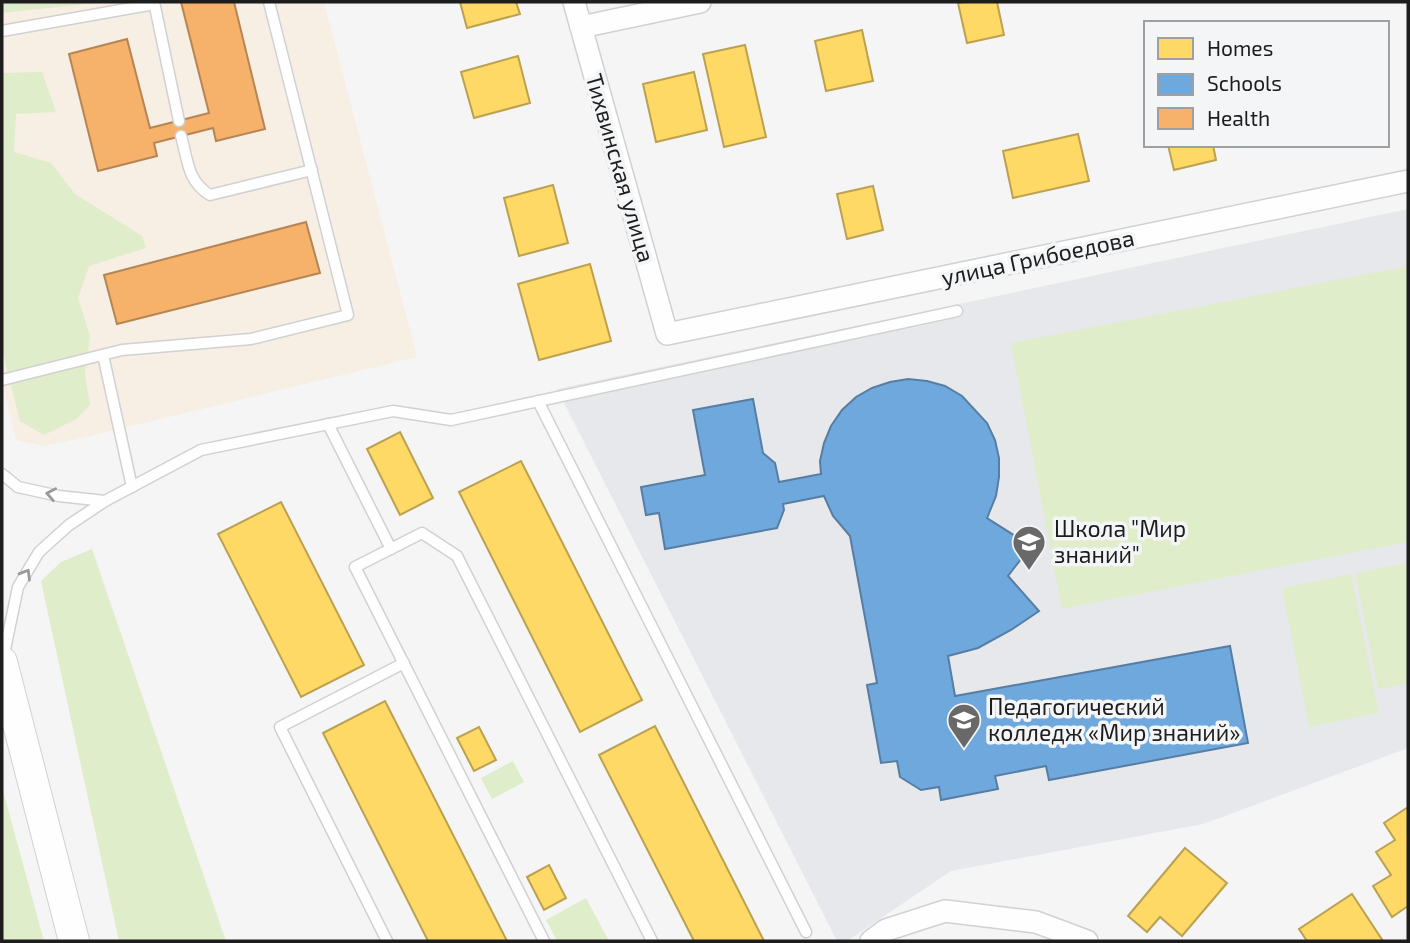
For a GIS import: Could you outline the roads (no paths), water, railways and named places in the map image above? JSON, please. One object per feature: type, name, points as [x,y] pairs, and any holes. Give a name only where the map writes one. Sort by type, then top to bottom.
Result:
[{"type":"main road","points":[[2,663],[74,941]]},
{"type":"street","name":"Тихвинская улица","points":[[573,2],[667,334]]},
{"type":"street","points":[[580,27],[700,2]]},
{"type":"street","name":"улица Грибоедова","points":[[667,334],[1408,181]]},
{"type":"street","points":[[871,941],[887,930],[945,911],[1037,922],[1087,941]]},
{"type":"lane","points":[[2,380],[122,350],[251,340],[348,315],[270,2]]},
{"type":"lane","points":[[2,31],[154,3],[178,121]]},
{"type":"lane","points":[[181,136],[188,166],[197,187],[210,195],[312,170]]},
{"type":"lane","points":[[2,663],[18,587],[39,552],[68,525],[105,501],[201,450],[393,411],[452,420],[957,312]]},
{"type":"lane","points":[[103,355],[132,487]]},
{"type":"lane","points":[[538,401],[806,932]]},
{"type":"lane","points":[[328,424],[391,549]]},
{"type":"lane","points":[[2,474],[18,487],[58,496],[105,501]]},
{"type":"lane","points":[[544,941],[355,568],[422,533],[457,556],[652,941]]},
{"type":"lane","points":[[387,941],[280,727],[404,663]]},
{"type":"place","name":"Школа \"Мир знаний\"","points":[[1029,572]]},
{"type":"place","name":"Педагогический колледж «Мир знаний»","points":[[964,750]]}]
